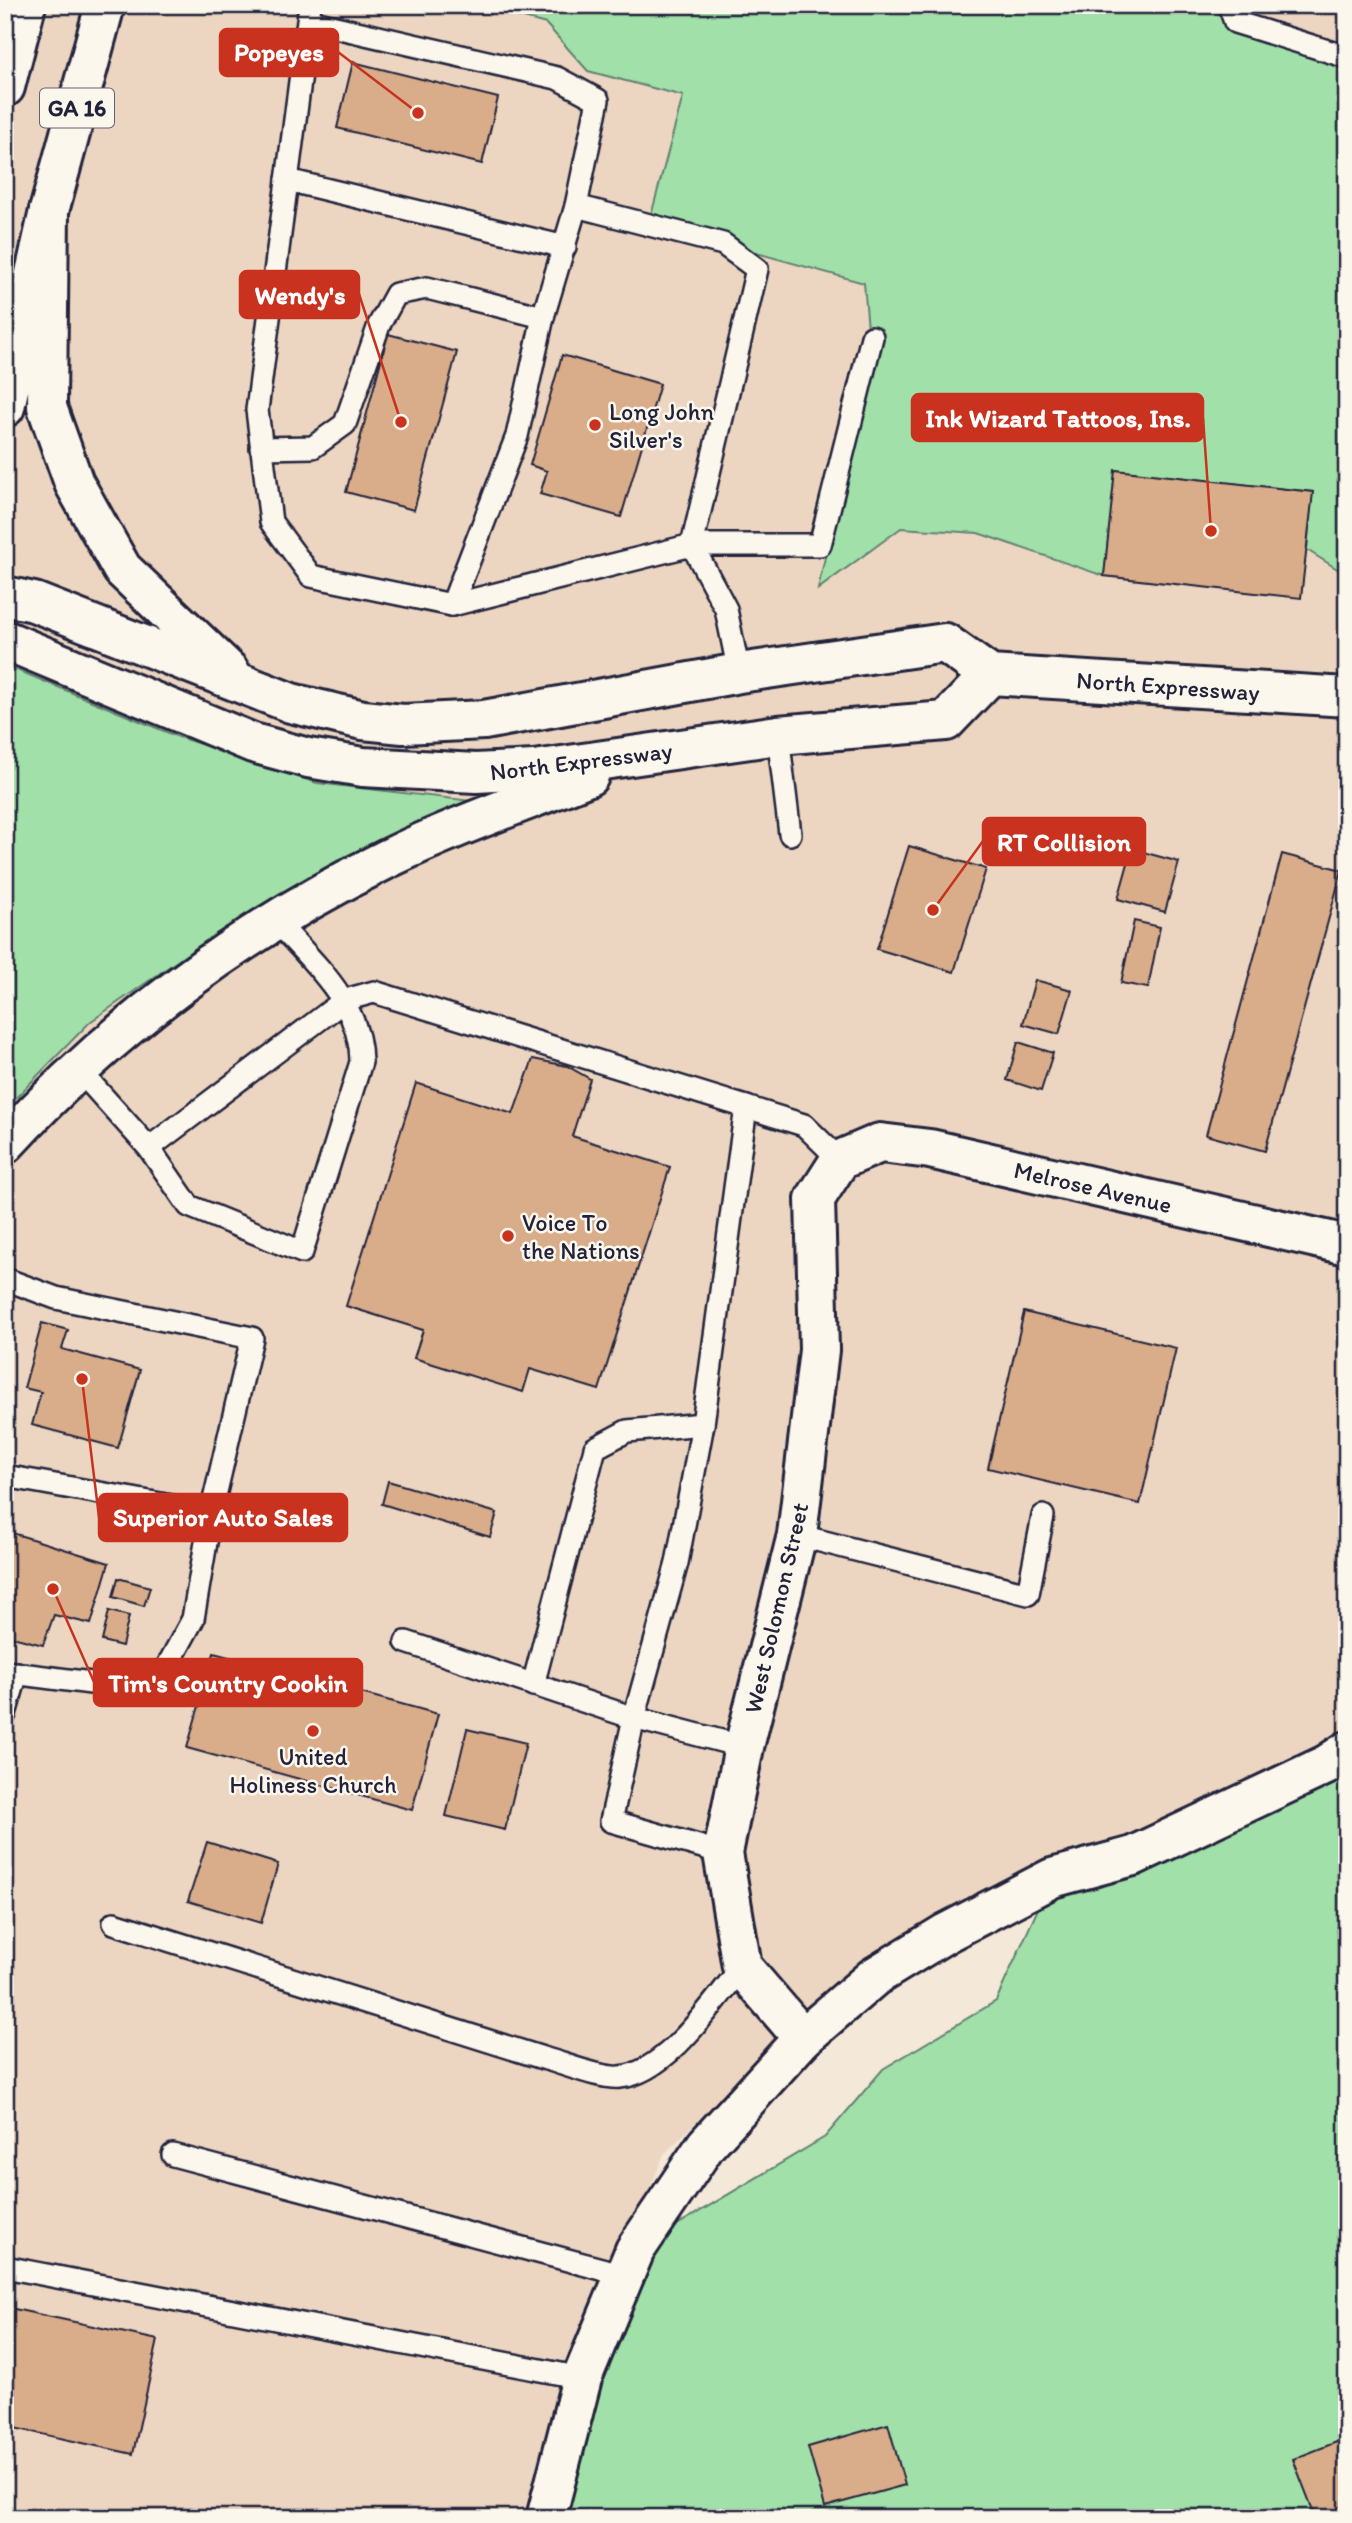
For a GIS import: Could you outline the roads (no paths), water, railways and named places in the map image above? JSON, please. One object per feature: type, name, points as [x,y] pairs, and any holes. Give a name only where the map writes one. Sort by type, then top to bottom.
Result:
[{"type":"main road","name":"GA 16","points":[[5,87],[26,5]]},
{"type":"main road","name":"GA 16","points":[[5,407],[49,211],[105,5]]},
{"type":"main road","points":[[49,211],[47,407],[74,483],[122,569],[243,684]]},
{"type":"main road","points":[[5,596],[34,602],[323,713],[403,724],[484,719],[739,673],[945,643],[990,675]]},
{"type":"main road","name":"North Expressway","points":[[5,640],[253,743],[308,758],[374,768],[475,773],[592,763],[649,752],[778,735],[946,721],[990,675],[1347,697]]},
{"type":"main road","points":[[5,1144],[79,1070],[141,1016],[275,920],[389,858],[649,752]]},
{"type":"main road","name":"Melrose Avenue","points":[[840,1160],[880,1143],[930,1149],[1347,1245]]},
{"type":"main road","name":"West Solomon Street","points":[[742,1967],[723,1853],[744,1747],[797,1535],[819,1350],[815,1199],[840,1160]]},
{"type":"main road","points":[[546,2518],[582,2378],[635,2250],[706,2145],[803,2038],[874,1977],[946,1933],[1052,1878],[1133,1856],[1326,1765],[1347,1751]]},
{"type":"main road","points":[[742,1967],[803,2038]]},
{"type":"lane","points":[[1229,5],[1235,22],[1347,57]]},
{"type":"lane","points":[[452,605],[517,436],[544,317],[576,206],[598,100],[557,78],[309,13],[257,410],[271,522],[311,576],[452,605],[692,545],[820,545],[872,337]]},
{"type":"lane","points":[[287,180],[565,247]]},
{"type":"lane","points":[[576,206],[723,244],[757,269],[692,545],[726,609],[739,673]]},
{"type":"lane","points":[[261,448],[313,447],[345,424],[379,325],[396,294],[427,288],[544,317]]},
{"type":"lane","points":[[778,735],[790,834]]},
{"type":"lane","points":[[79,1070],[149,1148],[189,1206],[302,1252],[361,1062],[361,1045],[345,1000],[275,920]]},
{"type":"lane","points":[[149,1148],[345,1000],[374,992],[804,1125],[840,1160]]},
{"type":"lane","points":[[723,1853],[611,1821],[634,1718],[677,1563],[703,1424],[747,1107]]},
{"type":"lane","points":[[5,1279],[55,1298],[251,1338],[211,1513],[193,1619],[154,1691],[11,1673],[5,1714]]},
{"type":"lane","points":[[533,1685],[595,1448],[628,1432],[703,1424]]},
{"type":"lane","points":[[5,1476],[211,1513]]},
{"type":"lane","points":[[797,1535],[1028,1594],[1043,1516]]},
{"type":"lane","points":[[406,1642],[634,1718],[744,1747]]},
{"type":"lane","points":[[114,1923],[546,2059],[617,2078],[645,2072],[685,2035],[742,1967]]},
{"type":"lane","points":[[173,2155],[624,2275]]},
{"type":"lane","points":[[5,2267],[582,2378]]},
{"type":"place","name":"Popeyes","points":[[418,113]]},
{"type":"place","name":"Wendy's","points":[[401,422]]},
{"type":"place","name":"Long John Silver's","points":[[595,425]]},
{"type":"place","name":"Ink Wizard Tattoos, Ins.","points":[[1211,531]]},
{"type":"place","name":"RT Collision","points":[[933,910]]},
{"type":"place","name":"Voice To the Nations","points":[[508,1236]]},
{"type":"place","name":"Superior Auto Sales","points":[[82,1379]]},
{"type":"place","name":"Tim's Country Cookin","points":[[53,1589]]},
{"type":"place","name":"United Holiness Church","points":[[313,1731]]}]
